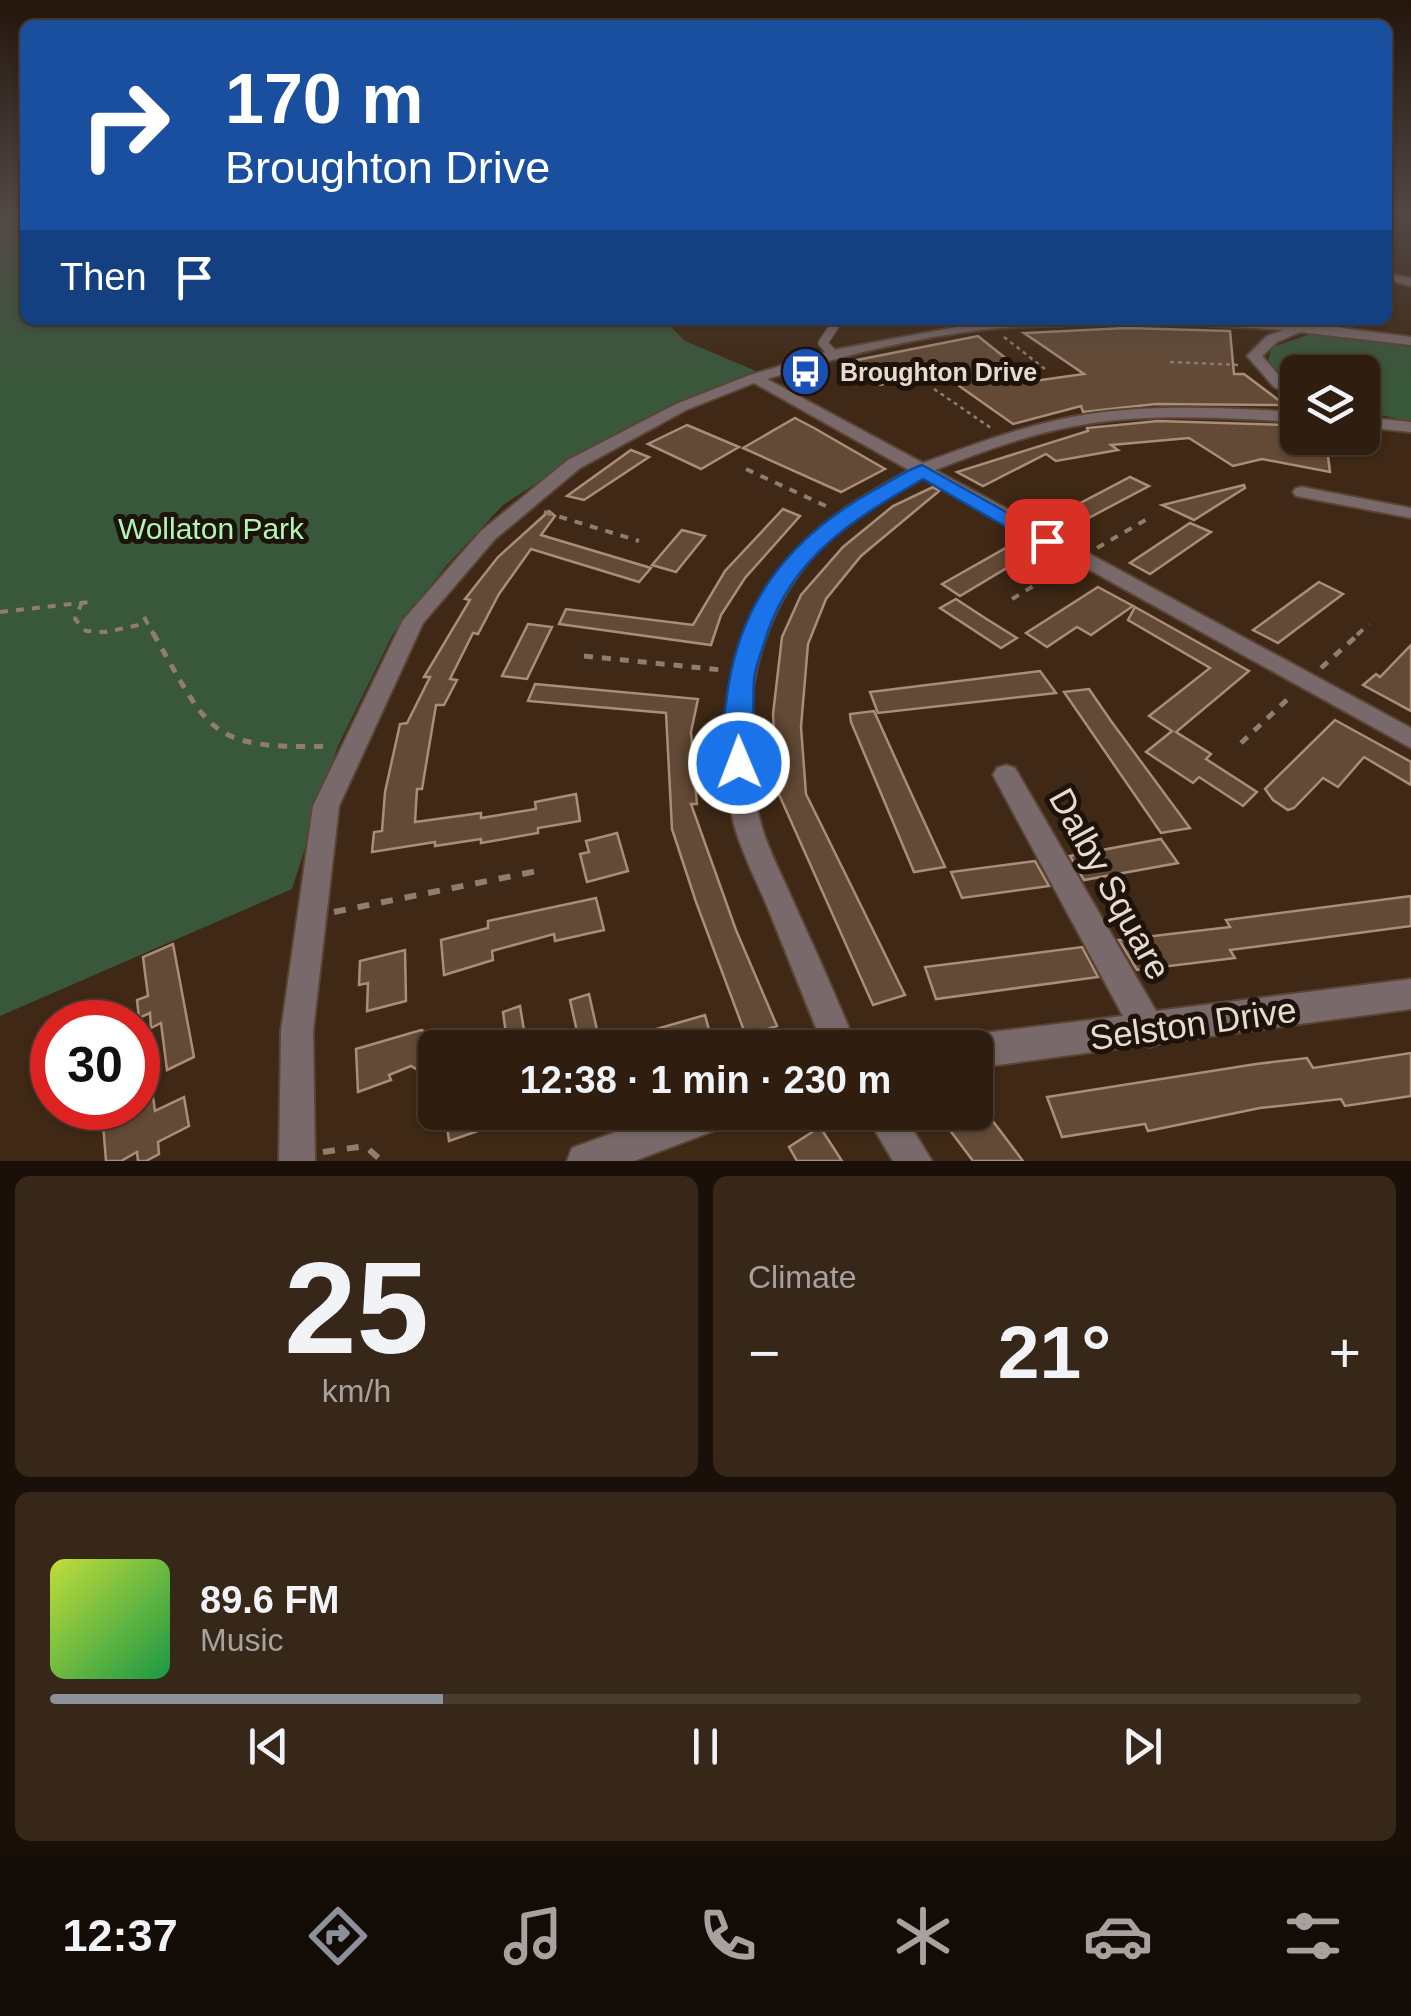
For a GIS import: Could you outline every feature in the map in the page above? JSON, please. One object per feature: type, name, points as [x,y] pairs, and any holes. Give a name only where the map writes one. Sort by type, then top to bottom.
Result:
[{"type":"street","points":[[296,1159],[297,1032],[326,806],[351,746],[414,620],[488,535],[520,505],[574,464],[641,426],[755,378],[833,354],[1008,325]]},
{"type":"street","points":[[1260,325],[1411,341]]},
{"type":"street","points":[[1280,385],[1254,356],[1259,348],[1306,328]]},
{"type":"street","points":[[755,378],[1411,739]]},
{"type":"street","points":[[834,1030],[746,818],[736,736],[742,672],[766,602],[798,556],[846,515],[922,471],[1008,440],[1072,422],[1158,414],[1280,417]]},
{"type":"street","points":[[1380,423],[1411,426]]},
{"type":"street","points":[[1302,492],[1411,513]]},
{"type":"street","name":"Dalby Square","points":[[1006,775],[1148,1030]]},
{"type":"street","name":"Selston Drive","points":[[993,1049],[1411,994]]},
{"type":"street","points":[[585,1161],[670,1130]]},
{"type":"street","points":[[893,1130],[914,1161]]},
{"type":"lane","points":[[833,354],[822,343],[835,325]]},
{"type":"path","points":[[988,326],[1045,369]]},
{"type":"path","points":[[1170,362],[1260,366]]},
{"type":"path","points":[[934,389],[1008,440]]},
{"type":"path","points":[[746,470],[846,515]]},
{"type":"path","points":[[520,505],[639,540]]},
{"type":"path","points":[[1012,599],[1147,519]]},
{"type":"path","points":[[82,602],[75,619],[86,631],[106,632],[146,620],[202,718],[215,731],[242,741],[282,748],[351,746]]},
{"type":"path","points":[[0,612],[89,602]]},
{"type":"path","points":[[1241,744],[1369,624]]},
{"type":"path","points":[[584,656],[742,672]]},
{"type":"path","points":[[310,917],[542,870]]},
{"type":"path","points":[[296,1159],[365,1146],[382,1161]]},
{"type":"green space","name":"Wollaton Park","points":[[0,269],[20,269],[20,325],[669,325],[685,341],[756,371],[664,409],[602,441],[503,505],[447,565],[393,634],[338,746],[292,889],[0,1016]]},
{"type":"green space","points":[[1339,334],[1411,347],[1411,422],[1380,415],[1380,355],[1280,355],[1280,377],[1276,374],[1268,361],[1272,347],[1308,335]]},
{"type":"building","points":[[1126,328],[1230,331],[1234,374],[1244,374],[1280,405],[1156,404],[1083,412],[1081,406],[1013,424],[938,371],[880,385],[847,362],[978,336],[1034,381],[1084,374],[1024,333]]},
{"type":"building","points":[[795,418],[885,469],[841,492],[743,448]]},
{"type":"building","points":[[1158,421],[1280,425],[1280,455],[1326,455],[1330,472],[1262,459],[1233,466],[1189,438],[1111,445],[1118,450],[1056,461],[1046,454],[983,486],[957,472],[1088,431],[1087,428]]},
{"type":"building","points":[[687,425],[739,447],[701,469],[648,444]]},
{"type":"building","points":[[631,450],[649,457],[584,500],[567,496]]},
{"type":"building","points":[[1130,477],[1149,486],[1066,530],[1048,520]]},
{"type":"building","points":[[1244,485],[1245,488],[1194,520],[1162,505]]},
{"type":"building","points":[[933,487],[939,491],[861,556],[826,599],[808,644],[801,727],[806,794],[905,995],[873,1005],[777,790],[773,714],[782,637],[801,595],[843,547],[893,506]]},
{"type":"building","points":[[783,509],[800,516],[745,578],[721,615],[711,645],[559,624],[566,609],[693,625],[725,571]]},
{"type":"building","points":[[549,511],[555,516],[541,535],[651,568],[639,582],[531,549],[499,594],[478,634],[473,633],[450,679],[457,680],[444,705],[436,705],[422,789],[417,789],[415,822],[481,813],[481,818],[536,809],[535,802],[576,794],[580,821],[481,843],[481,839],[435,846],[435,842],[372,852],[374,832],[382,831],[385,792],[400,724],[407,723],[430,677],[424,677],[470,600],[465,599],[498,557]]},
{"type":"building","points":[[1190,523],[1211,532],[1150,574],[1130,563]]},
{"type":"building","points":[[682,530],[705,536],[676,572],[652,565]]},
{"type":"building","points":[[1018,541],[1035,551],[960,596],[942,584]]},
{"type":"building","points":[[1319,582],[1343,594],[1278,643],[1253,630]]},
{"type":"building","points":[[1098,587],[1133,606],[1091,635],[1077,627],[1047,647],[1026,633]]},
{"type":"building","points":[[956,599],[1017,638],[1001,648],[940,608]]},
{"type":"building","points":[[1135,607],[1249,671],[1176,732],[1211,754],[1206,759],[1257,792],[1243,806],[1199,777],[1193,783],[1146,752],[1172,731],[1149,716],[1210,668],[1128,620]]},
{"type":"building","points":[[528,624],[552,627],[527,679],[502,676]]},
{"type":"building","points":[[1411,645],[1411,711],[1363,685],[1376,674],[1380,677]]},
{"type":"building","points":[[1040,671],[1056,693],[878,713],[870,692]]},
{"type":"building","points":[[535,684],[698,699],[691,732],[697,804],[691,804],[736,930],[777,1026],[744,1030],[696,902],[672,829],[666,713],[528,701]]},
{"type":"building","points":[[1089,689],[1190,828],[1161,833],[1064,692]]},
{"type":"building","points":[[874,711],[945,867],[914,872],[851,722],[850,714]]},
{"type":"building","points":[[1335,720],[1411,762],[1411,785],[1364,757],[1338,787],[1323,778],[1288,810],[1265,789]]},
{"type":"building","points":[[617,833],[628,871],[587,882],[580,854],[589,852],[586,841]]},
{"type":"building","points":[[1161,839],[1178,863],[1084,880],[1070,856]]},
{"type":"building","points":[[1035,861],[1049,886],[962,898],[951,872]]},
{"type":"building","points":[[1411,896],[1411,926],[1230,950],[1235,958],[1137,970],[1119,940],[1230,927],[1226,920]]},
{"type":"building","points":[[596,898],[604,930],[555,941],[554,934],[492,951],[493,960],[444,975],[441,940],[488,928],[488,921]]},
{"type":"building","points":[[173,944],[194,1057],[167,1070],[160,1000],[137,1000],[148,996],[143,957]]},
{"type":"building","points":[[1082,947],[1098,977],[936,999],[925,967]]},
{"type":"building","points":[[405,950],[406,1001],[367,1011],[368,983],[359,985],[360,961]]},
{"type":"building","points":[[589,994],[597,1030],[577,1030],[570,1000]]},
{"type":"building","points":[[520,1006],[524,1030],[506,1030],[503,1012]]},
{"type":"building","points":[[705,1015],[709,1030],[653,1030]]},
{"type":"building","points":[[418,1031],[418,1070],[411,1066],[389,1075],[391,1080],[358,1092],[356,1049]]},
{"type":"building","points":[[1411,1053],[1411,1096],[1345,1106],[1341,1099],[1260,1108],[1148,1131],[1145,1124],[1062,1137],[1047,1097],[1256,1064],[1307,1058],[1313,1068]]},
{"type":"building","points":[[184,1097],[189,1126],[158,1142],[159,1154],[146,1161],[138,1161],[137,1152],[121,1161],[106,1161],[103,1130],[160,1130],[160,1109]]},
{"type":"building","points":[[993,1121],[1023,1161],[973,1161],[950,1130],[993,1130]]},
{"type":"building","points":[[447,1130],[481,1130],[449,1141]]},
{"type":"building","points":[[815,1130],[822,1130],[842,1161],[797,1161],[789,1147]]},
{"type":"place","name":"Broughton Drive","points":[[805,372]]},
{"type":"route","points":[[739,763],[736,736],[742,672],[766,602],[798,556],[846,515],[922,471],[1047,541]]}]
